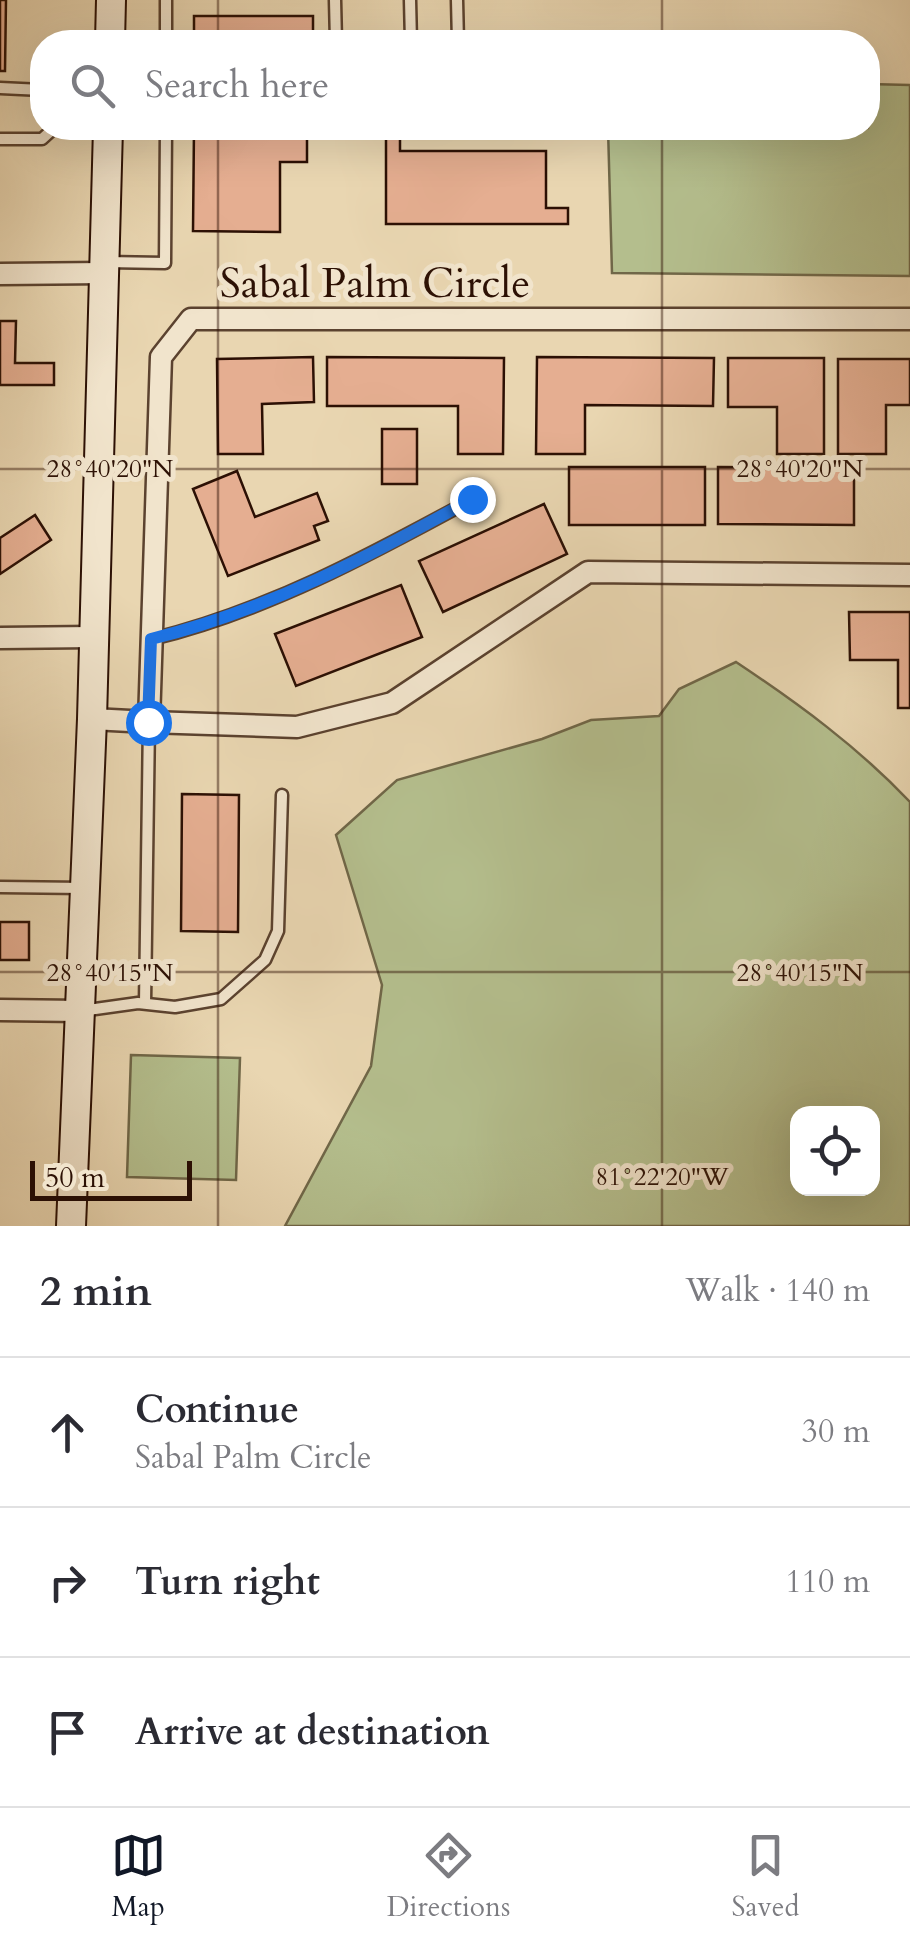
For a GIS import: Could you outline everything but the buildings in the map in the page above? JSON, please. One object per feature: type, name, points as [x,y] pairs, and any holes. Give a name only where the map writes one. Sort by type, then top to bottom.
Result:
[{"type":"street","points":[[110,0],[110,30]]},
{"type":"street","points":[[70,1226],[92,718],[108,140]]},
{"type":"street","points":[[0,274],[105,268]]},
{"type":"street","name":"Sabal Palm Circle","points":[[148,722],[161,357],[190,320],[910,319]]},
{"type":"street","points":[[92,718],[297,726],[392,703],[588,572],[910,575]]},
{"type":"street","points":[[0,638],[93,638]]},
{"type":"street","points":[[0,1010],[80,1011]]},
{"type":"lane","points":[[166,0],[166,30]]},
{"type":"lane","points":[[334,0],[335,30]]},
{"type":"lane","points":[[410,0],[411,30]]},
{"type":"lane","points":[[457,0],[458,30]]},
{"type":"lane","points":[[0,88],[30,89]]},
{"type":"lane","points":[[0,139],[30,139]]},
{"type":"lane","points":[[105,268],[165,263],[166,140]]},
{"type":"lane","points":[[151,639],[238,615],[380,550],[472,499]]},
{"type":"lane","points":[[145,1003],[148,722]]},
{"type":"lane","points":[[80,1011],[145,1003],[175,1007],[220,999],[265,960],[278,931],[282,795]]},
{"type":"lane","points":[[0,887],[86,888]]},
{"type":"green space","points":[[880,84],[910,85],[910,276],[612,273],[608,140],[880,140]]},
{"type":"green space","points":[[736,662],[827,727],[910,802],[910,1226],[285,1226],[371,1066],[382,985],[336,835],[397,780],[542,739],[591,720],[659,716],[679,689]]},
{"type":"green space","points":[[131,1055],[240,1058],[236,1180],[127,1177]]},
{"type":"route","points":[[148,722],[151,639],[238,615],[380,550],[472,499]]}]
